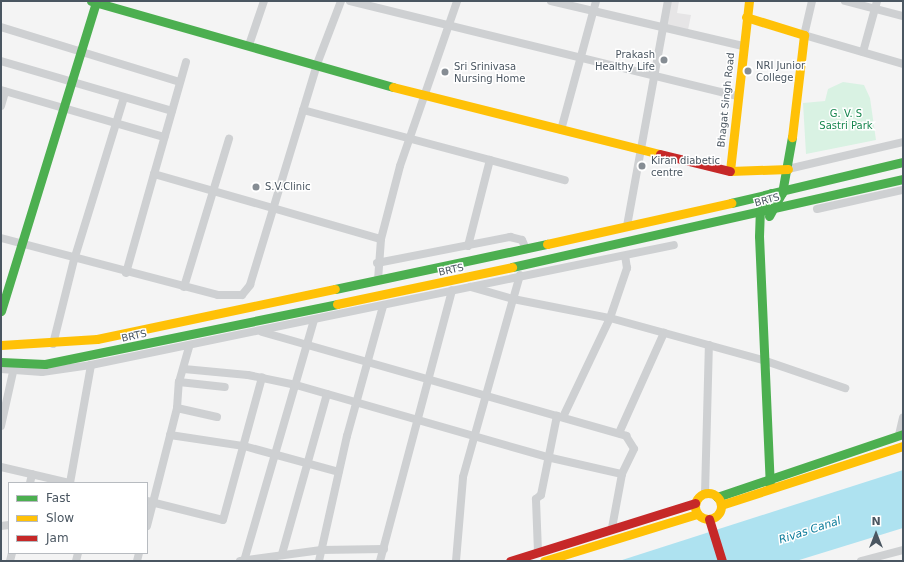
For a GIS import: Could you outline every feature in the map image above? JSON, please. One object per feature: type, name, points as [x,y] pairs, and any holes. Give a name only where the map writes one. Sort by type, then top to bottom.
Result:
[{"type":"street","points":[[1,311],[81,52],[94,1],[426,96],[730,171],[788,169],[903,142]]},
{"type":"street","points":[[249,45],[264,1]]},
{"type":"street","points":[[1,238],[74,260],[184,287],[232,297],[246,291],[274,209],[317,64],[341,1]]},
{"type":"street","points":[[350,1],[737,96]]},
{"type":"street","points":[[378,280],[377,263],[381,239],[410,138],[426,96],[448,24],[457,1]]},
{"type":"street","points":[[551,1],[662,30],[743,46]]},
{"type":"street","points":[[561,130],[596,1]]},
{"type":"street","points":[[627,226],[639,149],[668,1]]},
{"type":"street","name":"Bhagat Singh Road","points":[[730,171],[737,96],[749,1]]},
{"type":"street","points":[[762,263],[771,210],[783,190],[788,169],[804,35],[812,1]]},
{"type":"street","points":[[845,1],[876,5],[903,16]]},
{"type":"street","points":[[863,52],[876,5]]},
{"type":"street","points":[[746,17],[903,64]]},
{"type":"street","points":[[1,27],[180,82]]},
{"type":"street","points":[[1,61],[172,111]]},
{"type":"street","points":[[126,273],[186,62]]},
{"type":"street","points":[[1,106],[3,91],[62,110],[164,137]]},
{"type":"street","points":[[53,344],[74,260],[124,97]]},
{"type":"street","points":[[303,110],[565,180]]},
{"type":"street","points":[[184,287],[212,190],[229,139]]},
{"type":"street","points":[[468,246],[490,160]]},
{"type":"street","points":[[1,345],[53,344],[97,339],[526,249],[903,162]]},
{"type":"street","points":[[154,174],[381,239]]},
{"type":"street","name":"BRTS","points":[[1,362],[45,364],[100,354],[760,214],[771,210],[903,179]]},
{"type":"street","points":[[817,209],[903,190]]},
{"type":"street","points":[[770,488],[768,477],[763,360],[760,214],[771,193]]},
{"type":"street","points":[[377,263],[510,237],[522,240],[526,249]]},
{"type":"street","points":[[1,369],[13,372],[54,372],[189,347],[520,275],[625,256],[674,245]]},
{"type":"street","points":[[538,552],[536,499],[541,495],[547,456],[560,416],[610,318],[627,268],[625,256]]},
{"type":"street","points":[[456,561],[463,477],[476,437],[520,275]]},
{"type":"street","points":[[470,287],[513,299],[610,318],[763,360],[845,388]]},
{"type":"street","points":[[380,561],[416,419],[452,290]]},
{"type":"street","points":[[319,561],[356,403],[383,306]]},
{"type":"street","points":[[314,320],[277,455],[242,561],[282,554],[321,550],[384,549]]},
{"type":"street","points":[[260,332],[619,433],[633,442],[634,449],[622,474],[612,528]]},
{"type":"street","points":[[619,433],[664,333]]},
{"type":"street","points":[[510,561],[695,503],[705,494],[709,345]]},
{"type":"street","points":[[148,518],[150,502],[177,408],[180,382],[189,347]]},
{"type":"street","points":[[70,482],[91,365]]},
{"type":"street","points":[[184,369],[262,377],[296,385],[476,437],[622,474]]},
{"type":"street","points":[[1,426],[13,372]]},
{"type":"street","points":[[150,502],[223,520],[262,377]]},
{"type":"street","points":[[180,382],[225,387]]},
{"type":"street","points":[[282,554],[327,394]]},
{"type":"street","points":[[177,408],[217,417]]},
{"type":"street","points":[[719,501],[768,477],[901,435],[903,416]]},
{"type":"street","points":[[170,435],[244,446],[339,472]]},
{"type":"street","points":[[705,494],[719,501],[770,488],[903,446]]},
{"type":"street","points":[[1,467],[66,482]]},
{"type":"street","points":[[30,482],[32,474]]},
{"type":"street","points":[[710,519],[719,513],[719,501]]},
{"type":"street","points":[[695,503],[697,514]]},
{"type":"street","points":[[544,561],[697,514],[710,519]]},
{"type":"street","points":[[710,519],[711,530],[722,561]]},
{"type":"street","points":[[861,561],[880,559],[903,550]]},
{"type":"shaded area","points":[[667,1],[679,1],[677,13],[691,15],[688,30],[663,25]]},
{"type":"green space","name":"G. V. S Sastri Park","points":[[843,82],[864,85],[870,98],[876,140],[806,154],[803,103],[825,101],[828,89]]},
{"type":"water","name":"Rivas Canal","points":[[903,470],[903,528],[796,561],[619,561]]},
{"type":"traffic: fast","points":[[91,1],[393,87]]},
{"type":"traffic: fast","points":[[1,311],[96,2]]},
{"type":"traffic: fast","points":[[769,216],[782,193],[792,137]]},
{"type":"traffic: fast","points":[[731,203],[903,162]]},
{"type":"traffic: fast","points":[[512,267],[903,179]]},
{"type":"traffic: fast","points":[[770,488],[759,236],[760,211],[771,193]]},
{"type":"traffic: fast","points":[[335,289],[547,244]]},
{"type":"traffic: fast","points":[[1,362],[45,364],[337,304]]},
{"type":"traffic: fast","points":[[717,497],[903,434]]},
{"type":"traffic: slow","points":[[749,1],[730,171],[788,169]]},
{"type":"traffic: slow","points":[[746,17],[804,35],[792,137]]},
{"type":"traffic: slow","points":[[393,87],[660,154]]},
{"type":"traffic: slow","points":[[547,244],[731,203]]},
{"type":"traffic: slow","points":[[337,304],[512,267]]},
{"type":"traffic: slow","points":[[1,345],[97,339],[335,289]]},
{"type":"traffic: slow","points":[[721,505],[903,446]]},
{"type":"traffic: slow","points":[[708,493],[717,497],[721,506],[717,515],[708,519],[699,515],[695,506],[699,497],[708,493]]},
{"type":"traffic: slow","points":[[544,561],[697,514]]},
{"type":"traffic: jam","points":[[660,154],[730,171]]},
{"type":"traffic: jam","points":[[510,561],[695,503]]},
{"type":"traffic: jam","points":[[709,519],[722,561]]},
{"type":"place","name":"Prakash Healthy Life","points":[[664,60]]},
{"type":"place","name":"NRI Junior College","points":[[748,71]]},
{"type":"place","name":"Sri Srinivasa Nursing Home","points":[[445,72]]},
{"type":"place","name":"Kiran diabetic centre","points":[[642,166]]},
{"type":"place","name":"S.V.Clinic","points":[[256,187]]}]
